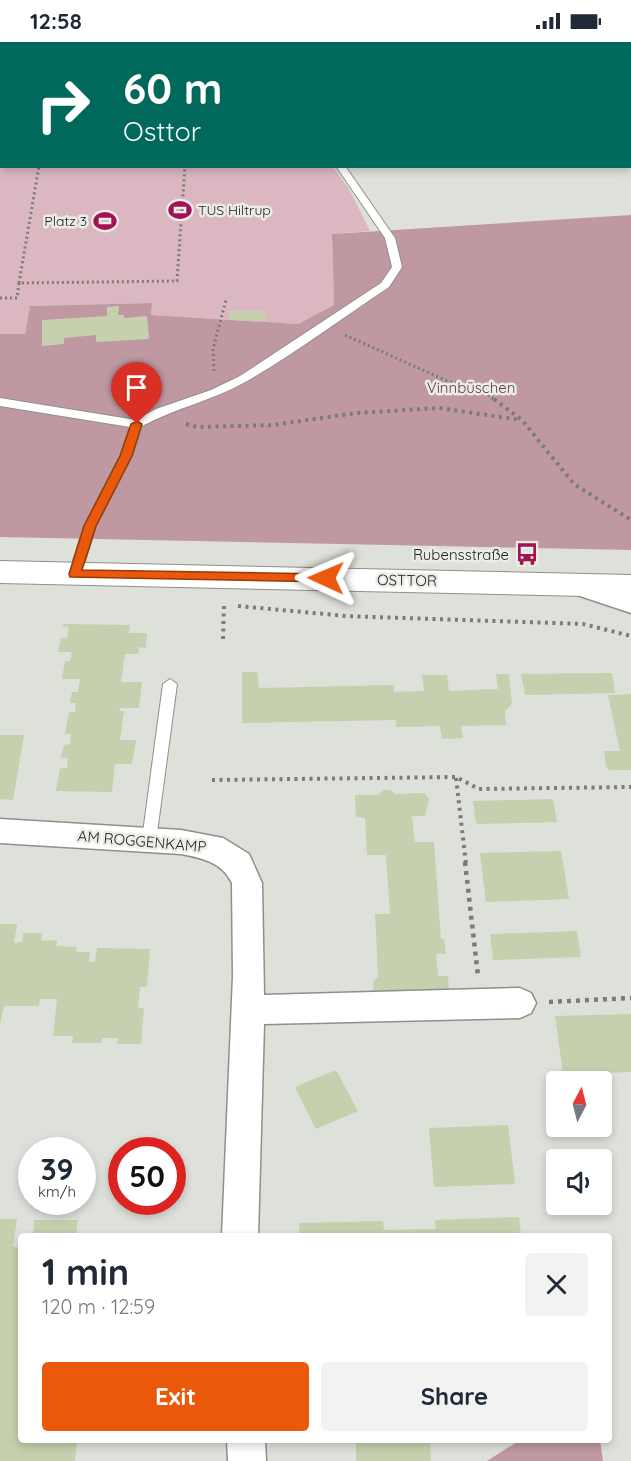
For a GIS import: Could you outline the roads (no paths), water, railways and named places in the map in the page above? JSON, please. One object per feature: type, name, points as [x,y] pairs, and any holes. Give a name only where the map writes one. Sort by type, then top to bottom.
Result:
[{"type":"main road","name":"OSTTOR","points":[[0,572],[631,586]]},
{"type":"street","points":[[575,585],[631,603]]},
{"type":"street","name":"AM ROGGENKAMP","points":[[0,831],[149,840],[212,847],[238,863],[247,883],[249,976],[240,1233]]},
{"type":"street","points":[[248,1010],[520,1003]]},
{"type":"street","points":[[246,1443],[247,1461]]},
{"type":"lane","points":[[0,402],[137,424],[160,412],[215,393],[244,378],[385,285],[397,267],[390,238],[341,168]]},
{"type":"lane","points":[[75,574],[90,526],[126,456],[137,424]]},
{"type":"lane","points":[[149,840],[170,684]]},
{"type":"place","name":"TUS Hiltrup","points":[[180,210]]},
{"type":"place","name":"Platz 3","points":[[105,221]]},
{"type":"place","name":"Rubensstraße","points":[[527,554]]},
{"type":"park label","name":"Vinnbüschen","points":[[471,387]]}]
